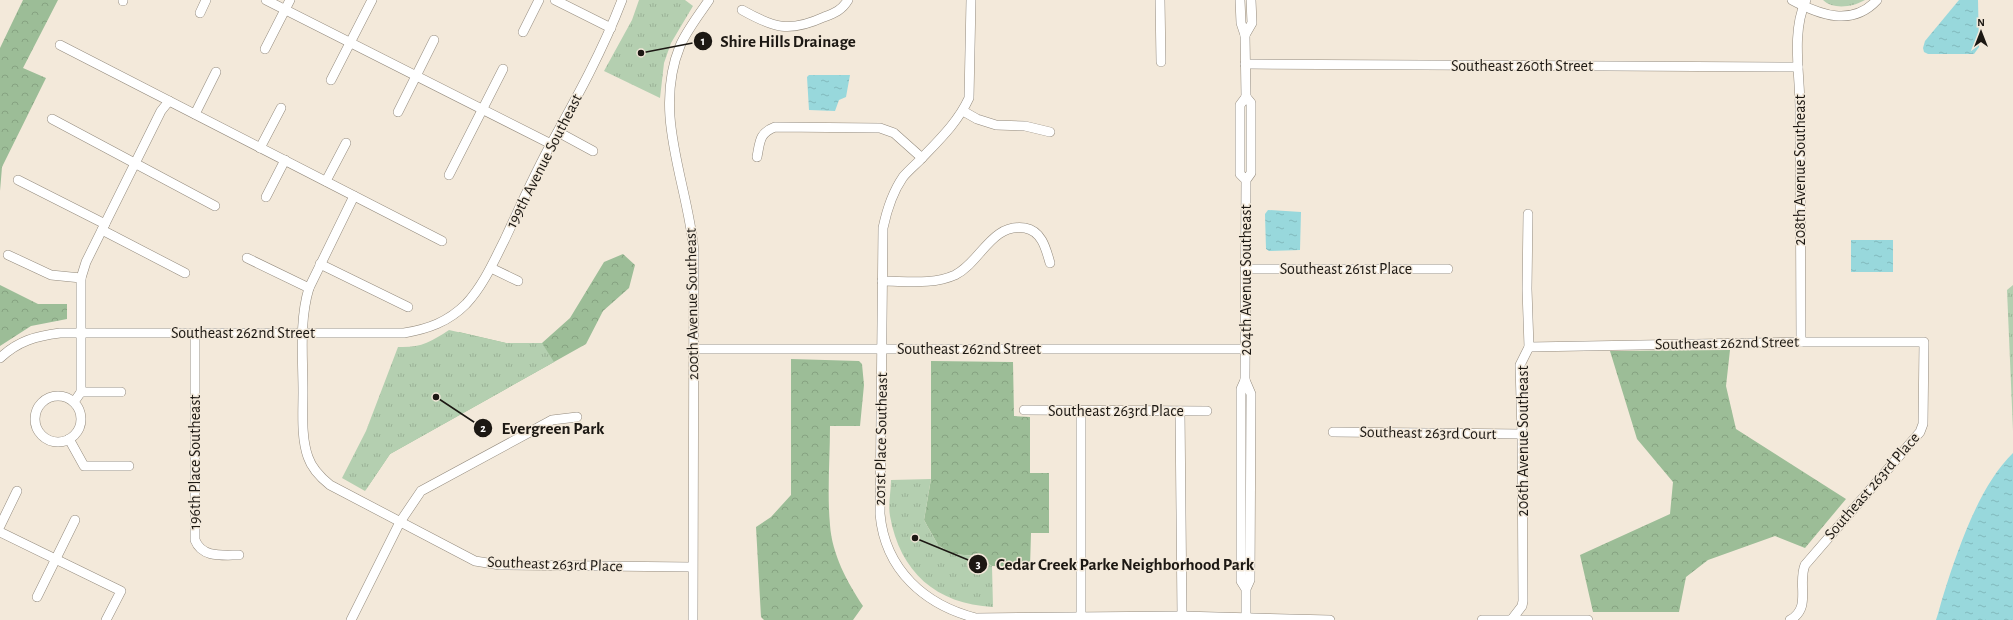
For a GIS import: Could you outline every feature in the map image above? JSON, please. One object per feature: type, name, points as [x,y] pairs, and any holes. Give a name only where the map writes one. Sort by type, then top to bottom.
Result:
[{"type":"street","points":[[200,13],[206,0]]},
{"type":"street","points":[[266,0],[551,144]]},
{"type":"street","points":[[265,49],[290,0]]},
{"type":"street","points":[[331,80],[372,0]]},
{"type":"street","points":[[523,32],[539,0]]},
{"type":"street","points":[[555,0],[612,28]]},
{"type":"street","name":"199th Avenue Southeast","points":[[455,314],[472,296],[491,268],[551,144],[612,28],[622,0]]},
{"type":"street","name":"200th Avenue Southeast","points":[[693,620],[694,348],[692,236],[669,122],[668,104],[673,72],[681,46],[709,0]]},
{"type":"street","points":[[742,10],[765,23],[778,27],[794,28],[812,23],[843,9],[848,0]]},
{"type":"street","name":"201st Place Southeast","points":[[971,0],[971,83],[969,98],[963,111],[954,123],[904,176],[892,196],[886,211],[883,228],[881,524],[889,550],[909,580],[920,591],[939,605],[962,614],[983,619],[1081,619],[1182,616],[1246,619],[1330,620]]},
{"type":"street","points":[[1160,0],[1161,62]]},
{"type":"street","name":"204th Avenue Southeast","points":[[1240,0],[1241,23],[1245,35],[1246,97],[1251,103],[1251,173],[1246,180],[1245,269],[1245,380],[1251,394],[1250,580],[1246,588],[1246,619]]},
{"type":"street","name":"204th Avenue Southeast","points":[[1245,35],[1252,23],[1251,0]]},
{"type":"street","points":[[1792,0],[1805,3],[1834,17],[1863,11],[1877,0]]},
{"type":"street","name":"208th Avenue Southeast","points":[[1802,342],[1800,85],[1798,67],[1798,25],[1805,3]]},
{"type":"street","points":[[398,112],[434,40]]},
{"type":"street","points":[[60,45],[442,241]]},
{"type":"street","name":"Southeast 260th Street","points":[[1245,64],[1798,67]]},
{"type":"street","points":[[449,175],[503,69]]},
{"type":"street","points":[[195,114],[216,72]]},
{"type":"street","points":[[74,402],[81,392],[81,278],[86,262],[161,111],[170,101]]},
{"type":"street","points":[[260,148],[281,108]]},
{"type":"street","points":[[963,111],[977,119],[996,125],[1025,126],[1050,132]]},
{"type":"street","points":[[52,119],[215,206]]},
{"type":"street","points":[[757,157],[762,136],[766,130],[775,127],[874,127],[894,134],[922,158]]},
{"type":"street","points":[[558,132],[593,151]]},
{"type":"street","points":[[326,181],[346,143]]},
{"type":"street","points":[[266,197],[285,160]]},
{"type":"street","points":[[18,180],[185,272]]},
{"type":"street","name":"Southeast 263rd Place","points":[[354,196],[308,288],[305,300],[303,334],[303,434],[307,456],[314,471],[330,485],[476,561],[500,565],[692,568]]},
{"type":"street","name":"206th Avenue Southeast","points":[[1512,619],[1519,610],[1523,601],[1520,365],[1529,347],[1527,289],[1528,214]]},
{"type":"street","points":[[882,281],[930,281],[956,274],[970,263],[995,236],[1001,231],[1011,228],[1028,229],[1040,237],[1045,245],[1050,263]]},
{"type":"street","points":[[8,255],[51,275],[81,278]]},
{"type":"street","points":[[247,258],[308,288]]},
{"type":"street","points":[[320,264],[408,307]]},
{"type":"street","points":[[491,268],[518,281]]},
{"type":"street","name":"Southeast 261st Place","points":[[1245,269],[1448,269]]},
{"type":"street","name":"Southeast 262nd Street","points":[[0,358],[10,348],[28,339],[60,333],[404,333],[431,327],[455,314]]},
{"type":"street","name":"196th Place Southeast","points":[[195,333],[195,540],[197,544],[207,553],[239,555]]},
{"type":"street","name":"Southeast 262nd Street","points":[[1529,347],[1802,342],[1924,342]]},
{"type":"street","name":"Southeast 263rd Place","points":[[1790,620],[1801,610],[1803,601],[1802,574],[1805,565],[1920,432],[1923,424],[1924,342]]},
{"type":"street","name":"Southeast 262nd Street","points":[[694,348],[1245,349]]},
{"type":"street","points":[[81,392],[121,392]]},
{"type":"street","points":[[53,396],[64,397],[74,402],[80,411],[81,422],[77,432],[69,439],[58,442],[43,436],[37,427],[35,416],[39,406],[53,396]]},
{"type":"street","name":"Southeast 263rd Place","points":[[1024,410],[1207,411]]},
{"type":"street","points":[[1081,411],[1081,619]]},
{"type":"street","points":[[1180,411],[1182,616]]},
{"type":"street","points":[[351,620],[400,522],[415,497],[428,486],[552,420],[577,417]]},
{"type":"street","name":"Southeast 263rd Court","points":[[1333,432],[1522,434]]},
{"type":"street","points":[[69,439],[84,466],[129,466]]},
{"type":"street","points":[[0,526],[17,491]]},
{"type":"street","points":[[37,597],[75,520]]},
{"type":"street","points":[[0,532],[121,591],[106,620]]},
{"type":"street","points":[[1482,620],[1588,620]]},
{"type":"green space","points":[[23,0],[58,0],[23,68],[46,78],[2,167],[0,191],[0,48]]},
{"type":"green space","points":[[639,0],[685,0],[693,6],[671,43],[664,63],[660,98],[604,71],[632,20]]},
{"type":"green space","points":[[1823,0],[1865,0],[1849,6],[1838,6],[1827,3]]},
{"type":"green space","points":[[623,254],[635,265],[629,288],[603,311],[586,344],[390,454],[365,491],[459,332],[506,343],[542,343],[570,318],[604,262]]},
{"type":"green space","points":[[0,285],[38,304],[67,304],[67,319],[31,326],[0,346]]},
{"type":"green space","points":[[2013,285],[2013,431],[2007,290]]},
{"type":"green space","points":[[449,330],[506,343],[542,343],[554,362],[390,454],[365,491],[342,478],[366,431],[398,347],[413,346],[425,343],[437,338]]},
{"type":"green space","points":[[1730,350],[1726,386],[1736,429],[1846,499],[1805,548],[1775,536],[1708,560],[1686,577],[1679,612],[1593,612],[1580,555],[1670,514],[1673,482],[1637,439],[1610,351]]},
{"type":"green space","points":[[791,359],[859,361],[862,364],[864,385],[860,426],[830,426],[829,513],[831,536],[841,567],[863,606],[853,620],[764,620],[761,617],[756,527],[771,517],[791,495]]},
{"type":"green space","points":[[931,361],[1013,362],[1014,416],[1030,417],[1030,473],[1049,473],[1049,533],[1031,533],[1030,567],[992,566],[976,556],[952,554],[938,545],[924,520],[931,479]]},
{"type":"green space","points":[[931,479],[924,520],[938,545],[952,554],[976,556],[992,566],[993,607],[973,605],[938,592],[912,569],[902,553],[895,536],[889,512],[891,480]]},
{"type":"water","points":[[1959,0],[1978,0],[1979,47],[1974,54],[1928,54],[1924,52],[1923,48],[1925,41]]},
{"type":"water","points":[[809,75],[850,75],[846,97],[839,100],[835,111],[809,110],[807,77]]},
{"type":"water","points":[[1268,210],[1301,212],[1300,250],[1269,251],[1266,249],[1265,214]]},
{"type":"water","points":[[1851,240],[1893,240],[1893,272],[1851,272]]},
{"type":"water","points":[[2013,453],[2013,620],[1936,620],[1956,557],[1971,519],[1990,483]]},
{"type":"place","name":"Shire Hills Drainage","points":[[641,53]]},
{"type":"place","name":"Evergreen Park","points":[[436,397]]},
{"type":"place","name":"Cedar Creek Parke Neighborhood Park","points":[[915,538]]}]
